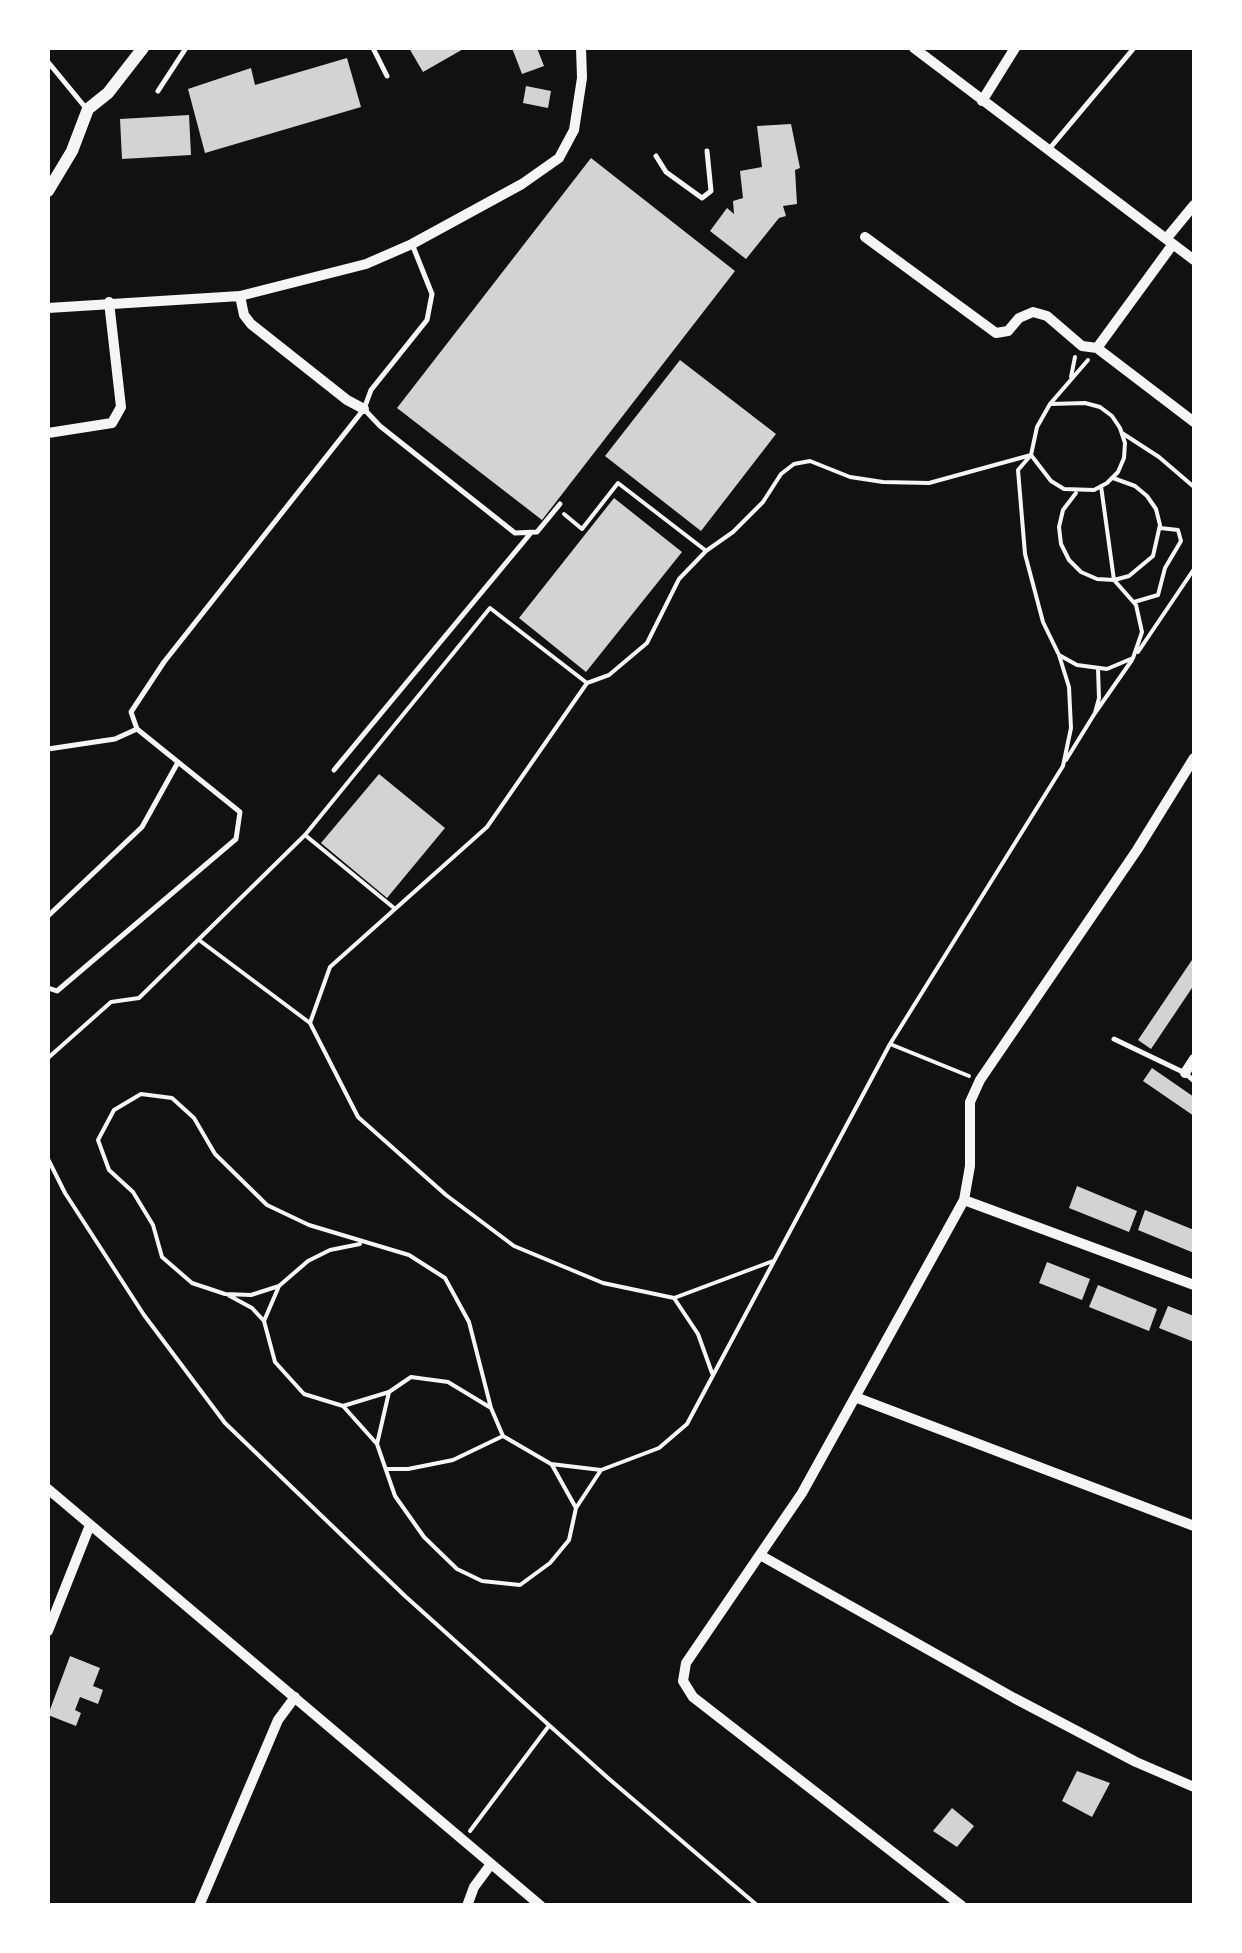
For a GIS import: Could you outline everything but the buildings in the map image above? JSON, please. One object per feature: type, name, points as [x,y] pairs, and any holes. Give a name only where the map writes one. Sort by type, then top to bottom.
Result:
[{"type":"street","points":[[48,191],[72,152],[88,109],[108,93],[142,48]]},
{"type":"street","points":[[48,308],[240,296],[366,264],[412,244],[522,184],[558,158],[574,130],[582,48]]},
{"type":"street","points":[[914,48],[1194,260]]},
{"type":"street","points":[[982,101],[1015,48]]},
{"type":"street","points":[[1097,348],[1194,205]]},
{"type":"street","points":[[865,237],[996,333],[1008,331],[1018,318],[1034,312],[1047,316],[1082,346],[1097,348],[1194,422]]},
{"type":"street","points":[[240,296],[244,315],[252,324],[347,400],[364,409]]},
{"type":"street","points":[[48,433],[112,423],[121,407],[109,302]]},
{"type":"street","points":[[962,1906],[693,1698],[684,1680],[686,1663],[802,1493],[964,1200],[970,1166],[970,1102],[980,1080],[1137,850],[1194,758]]},
{"type":"street","points":[[1190,1076],[1194,1059]]},
{"type":"street","points":[[964,1200],[1194,1284]]},
{"type":"street","points":[[855,1398],[1194,1526]]},
{"type":"street","points":[[48,1489],[541,1906]]},
{"type":"street","points":[[48,1631],[90,1525]]},
{"type":"street","points":[[760,1555],[1014,1698],[1136,1762],[1194,1787]]},
{"type":"street","points":[[199,1906],[278,1720],[295,1697]]},
{"type":"street","points":[[467,1906],[474,1887],[491,1864]]},
{"type":"lane","points":[[158,90],[186,48]]},
{"type":"lane","points":[[373,48],[387,76]]},
{"type":"lane","points":[[1048,150],[1134,48]]},
{"type":"lane","points":[[48,62],[88,109]]},
{"type":"lane","points":[[656,156],[666,172],[702,198],[711,191],[707,151]]},
{"type":"lane","points":[[48,988],[57,991],[236,839],[240,812],[137,728],[131,712],[164,662],[364,409],[372,390],[427,320],[432,294],[412,244]]},
{"type":"lane","points":[[364,409],[515,533],[537,532],[558,506]]},
{"type":"lane","points":[[334,770],[530,534]]},
{"type":"lane","points":[[48,749],[115,738],[137,728]]},
{"type":"lane","points":[[48,916],[142,827],[178,763]]},
{"type":"lane","points":[[1114,1040],[1190,1076]]},
{"type":"path","points":[[1063,766],[1071,728],[1069,688],[1059,655],[1042,622],[1024,554],[1018,470],[1031,454],[1037,427],[1050,404],[1097,348]]},
{"type":"path","points":[[1050,404],[1085,403],[1100,407],[1112,416],[1122,433],[1194,487]]},
{"type":"path","points":[[1114,478],[1147,496],[1156,509],[1160,528],[1153,556],[1143,568],[1114,580],[1097,579],[1081,572],[1069,560],[1061,544],[1059,527],[1063,510],[1078,492],[1114,478],[1124,458],[1122,433]]},
{"type":"path","points":[[1031,454],[1052,482],[1078,492]]},
{"type":"path","points":[[310,1023],[330,966],[488,827],[587,683],[609,676],[647,642],[679,579],[706,551],[733,532],[794,464],[810,461],[850,477],[883,482],[929,482],[1031,454]]},
{"type":"path","points":[[558,506],[582,528],[618,483],[706,551]]},
{"type":"path","points":[[1101,486],[1114,580],[1134,602],[1142,618],[1134,658]]},
{"type":"path","points":[[1134,602],[1158,595],[1165,568],[1181,542],[1178,530],[1160,528]]},
{"type":"path","points":[[601,1470],[576,1508],[569,1540],[550,1562],[520,1585],[482,1582],[457,1570],[424,1537],[395,1496],[377,1444],[343,1406],[304,1394],[276,1362],[264,1321],[252,1308],[192,1282],[162,1257],[153,1225],[134,1192],[108,1170],[98,1140],[114,1110],[141,1094],[172,1098],[194,1118],[215,1154],[268,1205],[309,1225],[409,1255],[445,1278],[469,1322],[491,1408],[503,1436],[551,1464],[601,1470],[659,1448],[687,1424],[890,1044],[1094,713],[1194,569]]},
{"type":"path","points":[[48,1058],[111,1002],[139,998],[306,835],[490,608],[587,683]]},
{"type":"path","points":[[1059,655],[1077,665],[1107,669],[1134,658]]},
{"type":"path","points":[[1094,713],[1099,698],[1098,668]]},
{"type":"path","points":[[306,835],[394,908]]},
{"type":"path","points":[[200,940],[310,1023],[358,1117],[446,1196],[514,1246],[603,1283],[674,1298],[774,1261]]},
{"type":"path","points":[[890,1044],[980,1080]]},
{"type":"path","points":[[48,1159],[65,1193],[144,1314],[226,1423],[405,1596],[758,1906]]},
{"type":"path","points":[[225,1294],[250,1295],[279,1286],[308,1261],[330,1250],[364,1244]]},
{"type":"path","points":[[264,1321],[279,1286]]},
{"type":"path","points":[[674,1298],[698,1334],[712,1373]]},
{"type":"path","points":[[343,1406],[389,1392],[411,1377],[448,1382],[491,1408]]},
{"type":"path","points":[[377,1444],[389,1392]]},
{"type":"path","points":[[386,1469],[408,1470],[453,1460],[503,1436]]},
{"type":"path","points":[[551,1464],[576,1508]]},
{"type":"path","points":[[464,1839],[550,1725]]}]
